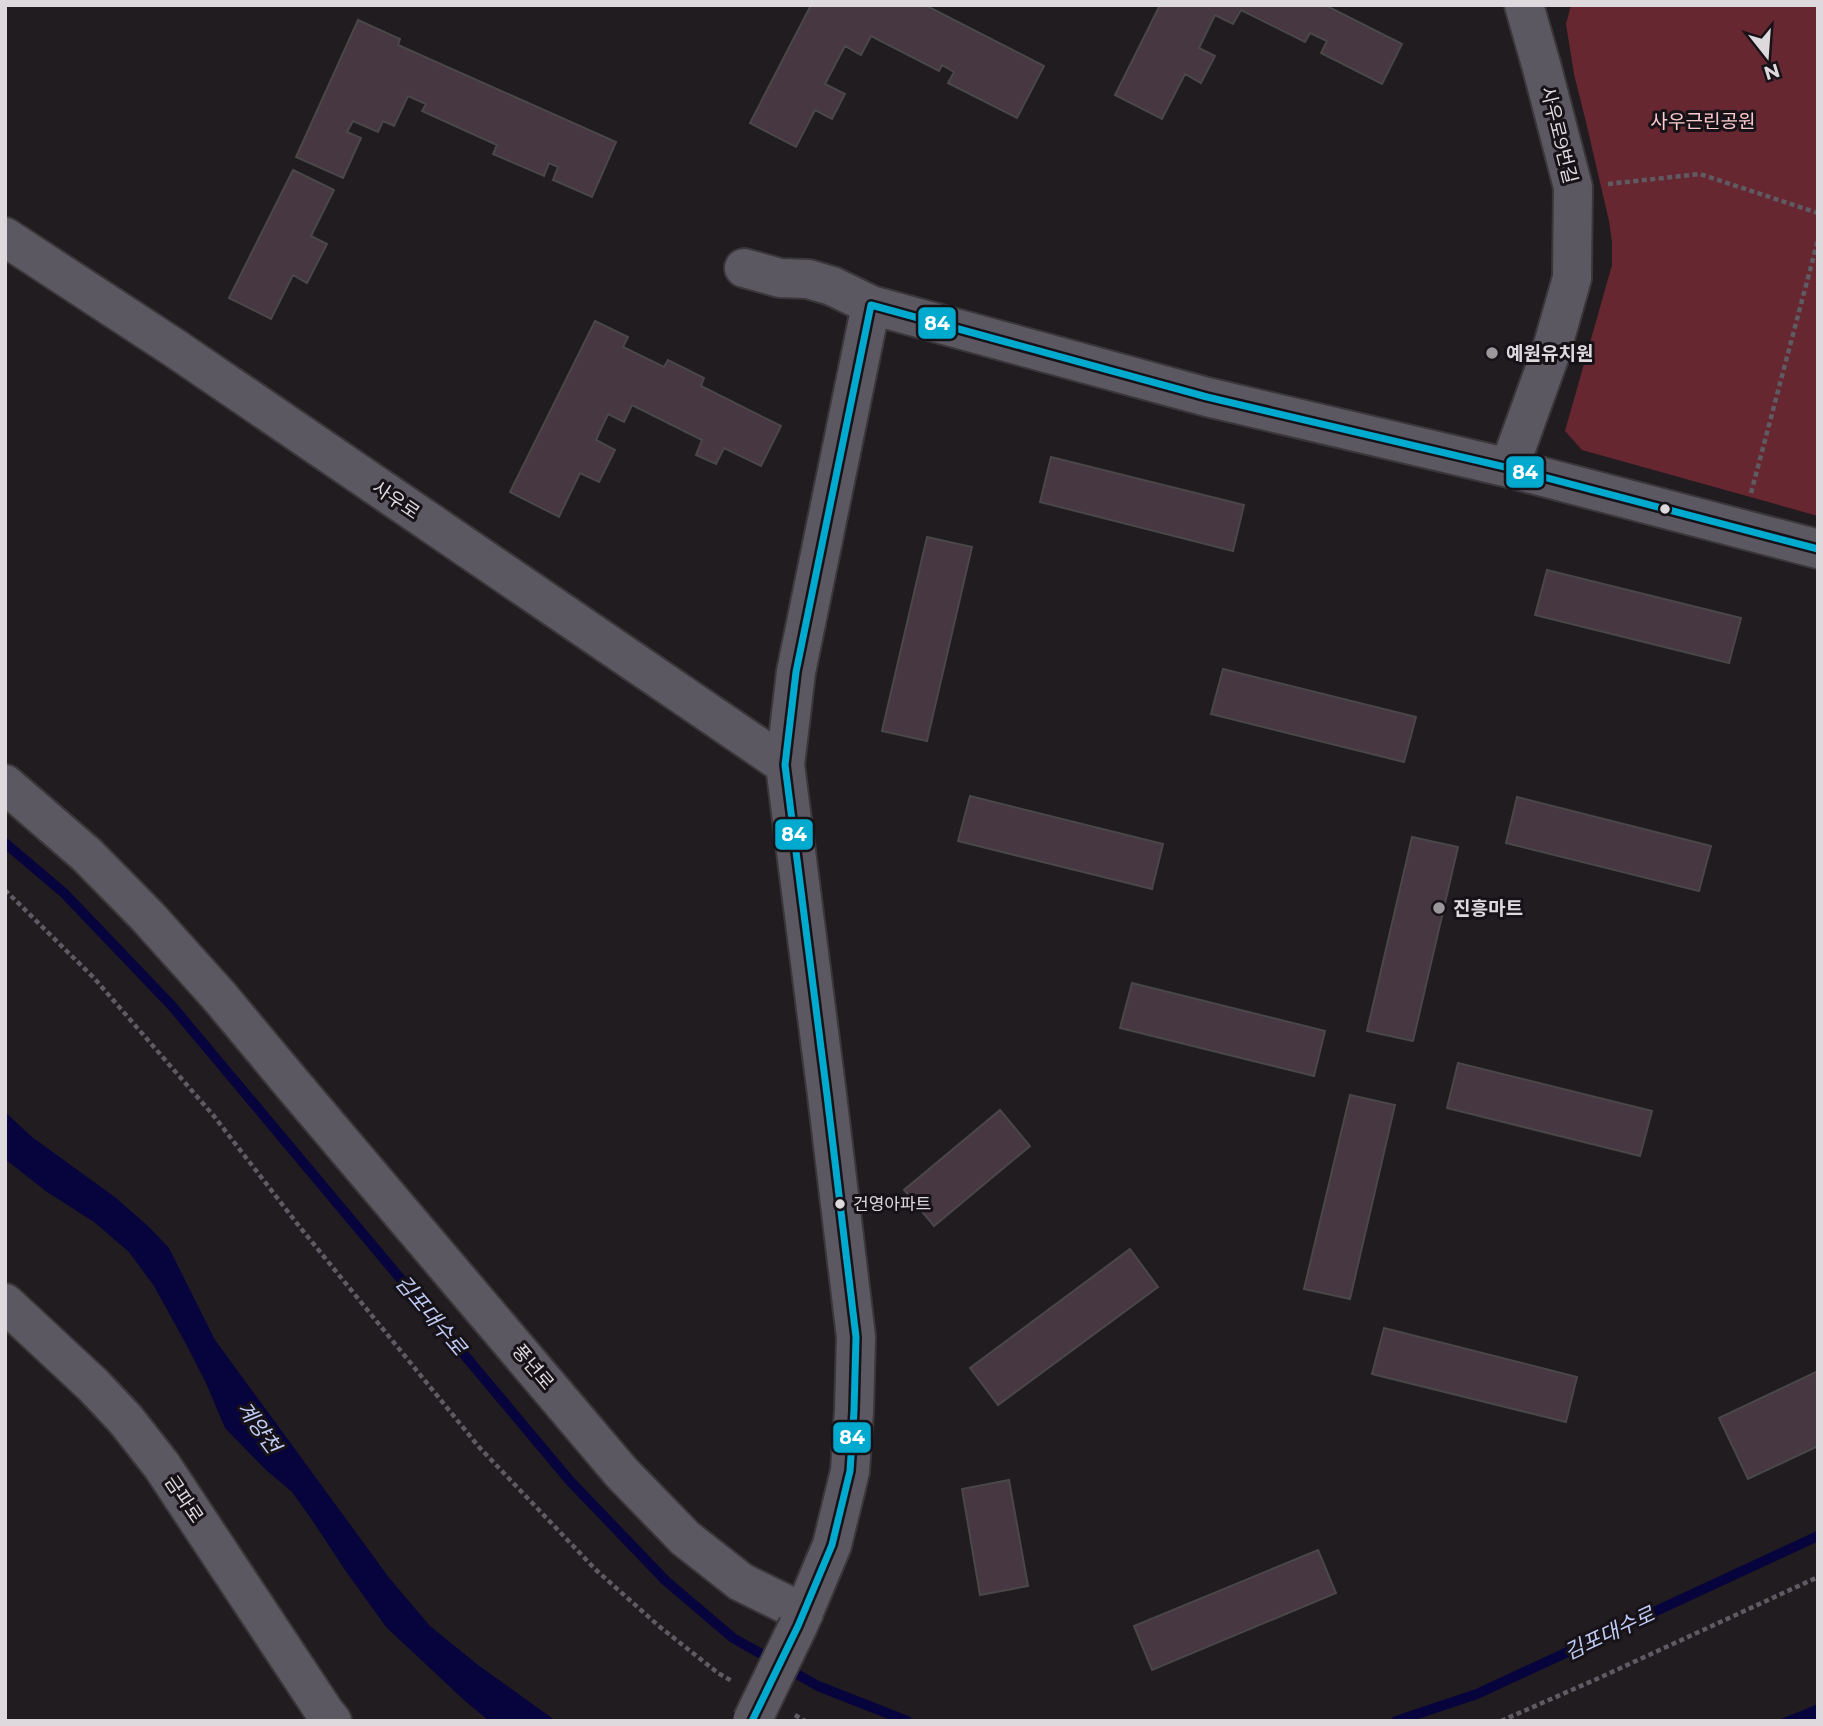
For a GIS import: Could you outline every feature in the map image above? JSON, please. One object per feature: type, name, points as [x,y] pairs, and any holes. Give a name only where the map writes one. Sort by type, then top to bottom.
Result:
[{"type":"street","name":"사우로9번길","points":[[1509,468],[1551,352],[1572,278],[1573,187],[1524,5]]},
{"type":"street","name":"사우로","points":[[5,237],[176,349],[785,765]]},
{"type":"street","points":[[762,273],[808,279],[832,286],[869,316],[1509,468],[1818,550]]},
{"type":"street","points":[[752,1721],[801,1619],[832,1545],[850,1471],[856,1337],[785,765],[796,672],[869,316]]},
{"type":"street","name":"풍년로","points":[[5,784],[87,855],[219,996],[621,1472],[685,1538],[741,1582],[801,1619]]},
{"type":"street","name":"금파로","points":[[5,1303],[93,1385],[126,1420],[162,1466],[332,1721]]},
{"type":"path","points":[[1573,187],[1700,174],[1818,213]]},
{"type":"path","points":[[1742,529],[1818,240]]},
{"type":"path","points":[[5,890],[94,978],[213,1115],[299,1226],[480,1447],[596,1570],[669,1635],[718,1673],[739,1685]]},
{"type":"path","points":[[1501,1721],[1818,1577]]},
{"type":"path","points":[[794,1715],[805,1721]]},
{"type":"green space","name":"사우근린공원","points":[[1571,5],[1818,5],[1818,516],[1582,450],[1565,431],[1612,265],[1609,221],[1574,74],[1566,24]]},
{"type":"water","name":"계양천","points":[[5,1112],[32,1137],[116,1198],[169,1248],[215,1340],[390,1579],[430,1626],[478,1665],[556,1721],[489,1721],[386,1627],[292,1492],[225,1428],[186,1344],[154,1286],[129,1252],[94,1222],[47,1192],[5,1159]]},
{"type":"water","points":[[1818,1704],[1818,1721],[1776,1721]]},
{"type":"building","points":[[811,5],[925,5],[1044,66],[1017,118],[948,83],[954,72],[942,65],[939,71],[871,36],[861,55],[845,46],[825,84],[845,94],[832,119],[815,110],[796,147],[750,123]]},
{"type":"building","points":[[1160,5],[1325,5],[1402,44],[1382,84],[1321,53],[1327,41],[1310,33],[1305,42],[1241,10],[1233,24],[1215,15],[1199,48],[1215,56],[1201,83],[1185,74],[1162,119],[1115,95]]},
{"type":"building","points":[[358,20],[400,39],[398,45],[616,142],[592,197],[553,180],[558,167],[549,163],[544,176],[493,154],[497,145],[422,111],[426,104],[408,96],[394,126],[383,121],[378,132],[353,121],[347,132],[361,138],[343,178],[296,157]]},
{"type":"building","points":[[293,170],[334,190],[311,236],[327,244],[307,283],[293,275],[271,319],[229,298]]},
{"type":"building","points":[[595,321],[628,337],[623,347],[664,367],[668,360],[704,378],[701,386],[781,426],[761,466],[724,448],[716,464],[696,455],[702,440],[632,405],[624,422],[608,414],[596,440],[615,450],[599,482],[580,473],[559,517],[510,492]]},
{"type":"building","points":[[1051,457],[1244,505],[1233,551],[1040,502]]},
{"type":"building","points":[[927,537],[972,547],[927,741],[882,731]]},
{"type":"building","points":[[1547,570],[1741,618],[1729,663],[1535,615]]},
{"type":"building","points":[[1223,669],[1416,717],[1404,762],[1211,714]]},
{"type":"building","points":[[970,796],[1163,844],[1152,889],[958,841]]},
{"type":"building","points":[[1517,797],[1711,846],[1699,891],[1506,843]]},
{"type":"building","points":[[1412,837],[1458,847],[1413,1041],[1367,1031]]},
{"type":"building","points":[[1132,983],[1325,1031],[1314,1076],[1120,1028]]},
{"type":"building","points":[[1458,1063],[1652,1111],[1640,1156],[1447,1108]]},
{"type":"building","points":[[1350,1095],[1395,1105],[1350,1299],[1304,1289]]},
{"type":"building","points":[[1000,1110],[1030,1146],[934,1226],[904,1190]]},
{"type":"building","points":[[1130,1249],[1158,1287],[998,1405],[970,1368]]},
{"type":"building","points":[[1384,1328],[1577,1377],[1566,1422],[1372,1374]]},
{"type":"building","points":[[1818,1371],[1818,1446],[1748,1479],[1719,1418]]},
{"type":"building","points":[[1009,1480],[1028,1586],[980,1595],[962,1489]]},
{"type":"building","points":[[1318,1550],[1336,1593],[1152,1670],[1134,1626]]},
{"type":"waterway","name":"김포대수로","points":[[5,843],[64,893],[172,1006],[570,1481],[666,1581],[733,1638],[818,1686],[907,1721]]},
{"type":"waterway","name":"김포대수로","points":[[1396,1721],[1477,1694],[1818,1536]]},
{"type":"transit line","name":"84","points":[[752,1721],[798,1626],[832,1545],[850,1471],[856,1337],[785,765],[796,672],[871,305],[1207,397],[1509,468],[1818,549]]},
{"type":"place","name":"예원유치원","points":[[1492,353]]},
{"type":"place","name":"진흥마트","points":[[1439,908]]},
{"type":"place","name":"건영아파트","points":[[840,1204]]}]
